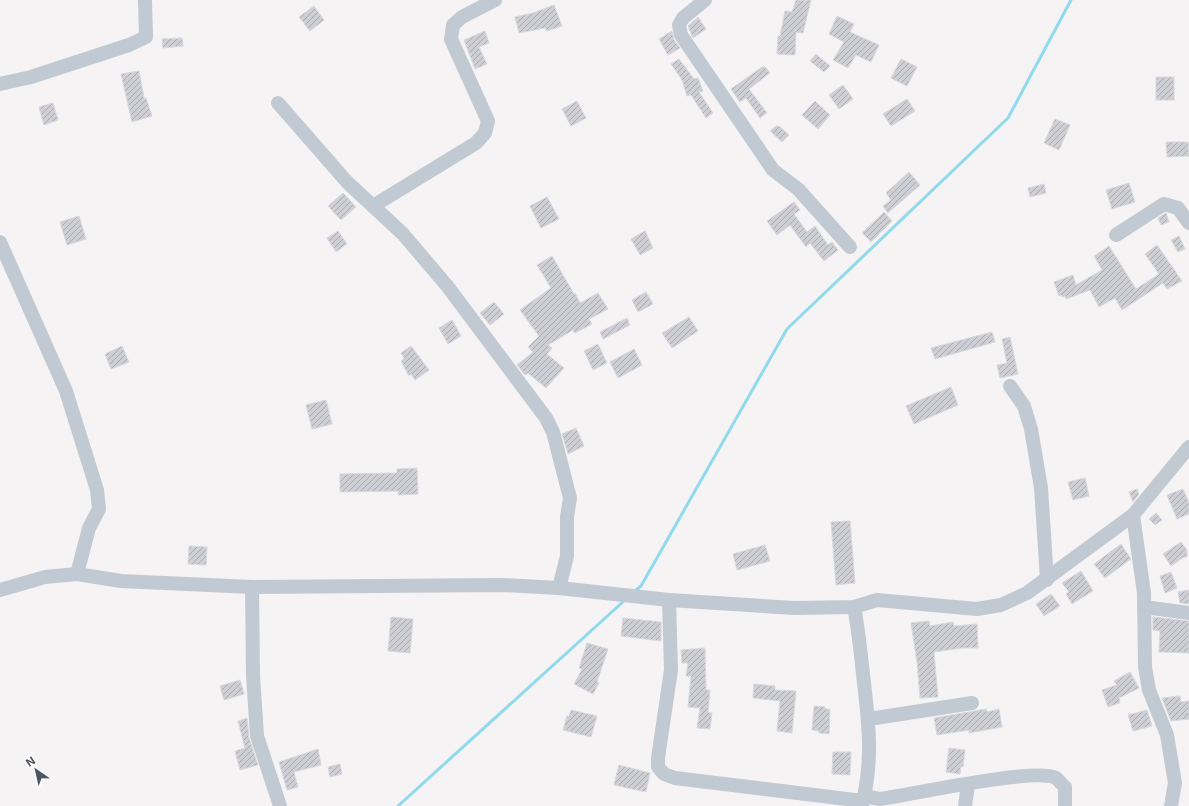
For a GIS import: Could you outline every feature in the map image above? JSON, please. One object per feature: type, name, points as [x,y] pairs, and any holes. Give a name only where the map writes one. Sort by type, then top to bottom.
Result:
[{"type":"street","points":[[0,84],[31,78],[129,45],[146,36],[144,0]]},
{"type":"street","points":[[373,206],[476,143],[485,133],[488,121],[451,39],[453,25],[462,17],[495,0]]},
{"type":"street","points":[[705,0],[683,18],[679,24],[681,35],[773,170],[798,189],[850,247]]},
{"type":"street","points":[[278,103],[347,182],[403,234],[448,287],[546,418],[553,432],[570,498],[567,517],[567,556],[559,588]]},
{"type":"street","points":[[1116,235],[1164,204],[1178,208],[1189,223]]},
{"type":"street","points":[[0,242],[66,391],[97,490],[98,509],[89,528],[77,574]]},
{"type":"street","points":[[1010,386],[1024,406],[1031,428],[1041,488],[1047,580]]},
{"type":"street","points":[[0,590],[44,578],[77,574],[121,581],[252,587],[500,585],[559,588],[669,600],[795,608],[854,607],[877,600],[977,609],[1001,605],[1027,593],[1047,580],[1133,515],[1189,447]]},
{"type":"street","points":[[1133,515],[1144,593],[1145,667],[1149,690],[1167,735],[1175,783],[1171,806]]},
{"type":"street","points":[[252,587],[256,668]]},
{"type":"street","points":[[252,587],[253,674],[257,736],[280,806]]},
{"type":"street","points":[[669,600],[671,670],[658,758],[658,767],[664,774],[682,779],[863,801],[968,784],[1036,776],[1056,778],[1065,787],[1065,806]]},
{"type":"street","points":[[854,607],[861,640],[869,718],[870,759],[863,801]]},
{"type":"street","points":[[1144,607],[1189,613]]},
{"type":"street","points":[[869,718],[972,703]]},
{"type":"street","points":[[965,806],[968,784]]},
{"type":"building","points":[[796,0],[811,0],[803,33],[796,32],[795,55],[777,54],[778,36],[780,36],[785,11],[792,12]]},
{"type":"building","points":[[554,5],[562,26],[547,31],[545,28],[519,33],[515,17],[533,13]]},
{"type":"building","points":[[314,6],[324,20],[310,31],[299,17]]},
{"type":"building","points":[[837,16],[854,24],[850,32],[879,45],[871,62],[856,55],[848,68],[833,60],[844,42],[829,34]]},
{"type":"building","points":[[698,17],[706,29],[693,38],[688,26]]},
{"type":"building","points":[[485,31],[489,43],[479,47],[487,64],[475,69],[464,40]]},
{"type":"building","points":[[672,31],[674,40],[680,48],[668,55],[659,39]]},
{"type":"building","points":[[182,38],[183,46],[163,48],[162,39]]},
{"type":"building","points":[[816,54],[830,66],[824,72],[810,61]]},
{"type":"building","points":[[679,59],[694,79],[698,78],[703,91],[699,92],[713,113],[706,118],[691,95],[687,96],[682,80],[671,64]]},
{"type":"building","points":[[901,59],[917,67],[907,86],[891,78]]},
{"type":"building","points":[[762,67],[765,67],[770,73],[749,89],[767,113],[760,118],[746,98],[740,102],[731,89]]},
{"type":"building","points":[[139,71],[144,98],[146,98],[152,116],[132,122],[121,74]]},
{"type":"building","points":[[1156,77],[1174,77],[1174,100],[1156,100]]},
{"type":"building","points":[[843,85],[853,99],[839,109],[829,95]]},
{"type":"building","points":[[907,99],[915,111],[891,126],[883,114]]},
{"type":"building","points":[[577,101],[586,118],[571,126],[562,109]]},
{"type":"building","points":[[815,101],[830,115],[818,129],[802,115]]},
{"type":"building","points":[[53,103],[58,120],[44,125],[39,107]]},
{"type":"building","points":[[1055,119],[1070,125],[1059,150],[1044,143]]},
{"type":"building","points":[[776,126],[779,126],[789,135],[782,142],[770,131]]},
{"type":"building","points":[[1166,142],[1188,142],[1189,156],[1167,157]]},
{"type":"building","points":[[909,172],[920,185],[888,213],[883,206],[891,200],[886,193]]},
{"type":"building","points":[[1129,183],[1135,202],[1112,209],[1106,190]]},
{"type":"building","points":[[1044,184],[1046,193],[1030,197],[1028,188]]},
{"type":"building","points":[[343,193],[356,207],[341,220],[328,206]]},
{"type":"building","points":[[547,197],[559,219],[541,228],[530,206]]},
{"type":"building","points":[[794,202],[800,210],[794,214],[807,232],[815,226],[828,245],[832,242],[838,250],[824,261],[810,243],[806,247],[790,225],[777,235],[767,221]]},
{"type":"building","points":[[884,212],[892,221],[871,242],[862,233]]},
{"type":"building","points":[[1166,213],[1169,222],[1161,225],[1158,218]]},
{"type":"building","points":[[79,216],[86,239],[67,245],[60,222]]},
{"type":"building","points":[[338,231],[347,244],[336,252],[327,238]]},
{"type":"building","points":[[645,231],[653,248],[640,255],[631,239]]},
{"type":"building","points":[[1179,236],[1185,249],[1178,252],[1171,240]]},
{"type":"building","points":[[1157,245],[1182,281],[1167,289],[1163,283],[1122,310],[1115,298],[1099,307],[1090,290],[1066,299],[1065,296],[1059,296],[1054,282],[1073,275],[1076,285],[1102,270],[1094,256],[1109,246],[1136,289],[1159,274],[1145,254]]},
{"type":"building","points":[[552,256],[580,303],[598,293],[608,309],[589,319],[592,324],[575,333],[573,330],[548,345],[552,348],[547,354],[564,368],[546,388],[528,373],[525,375],[517,365],[533,352],[528,347],[539,336],[520,310],[551,288],[537,265]]},
{"type":"building","points":[[646,292],[653,304],[638,312],[632,300]]},
{"type":"building","points":[[494,302],[504,314],[490,325],[480,313]]},
{"type":"building","points":[[689,317],[698,331],[672,348],[662,333]]},
{"type":"building","points":[[627,318],[630,325],[603,339],[600,332]]},
{"type":"building","points":[[452,320],[461,336],[448,344],[439,328]]},
{"type":"building","points":[[992,332],[995,342],[935,359],[931,348]]},
{"type":"building","points":[[1010,337],[1018,374],[1000,378],[997,365],[1007,363],[1002,339]]},
{"type":"building","points":[[598,344],[607,363],[593,370],[584,351]]},
{"type":"building","points":[[122,346],[129,362],[111,369],[105,354]]},
{"type":"building","points":[[411,346],[429,370],[415,380],[411,374],[409,376],[401,361],[404,358],[401,353]]},
{"type":"building","points":[[634,349],[642,365],[618,378],[610,362]]},
{"type":"building","points":[[951,387],[958,405],[914,424],[906,406]]},
{"type":"building","points":[[326,400],[332,424],[312,429],[306,405]]},
{"type":"building","points":[[576,428],[584,446],[568,454],[562,434]]},
{"type":"building","points":[[417,468],[418,494],[398,495],[398,491],[340,492],[340,474],[397,473],[397,469]]},
{"type":"building","points":[[1085,478],[1089,496],[1073,500],[1068,482]]},
{"type":"building","points":[[1137,489],[1139,494],[1133,502],[1129,492]]},
{"type":"building","points":[[1183,489],[1189,503],[1189,514],[1177,519],[1167,495]]},
{"type":"building","points":[[1156,513],[1162,520],[1155,525],[1149,519]]},
{"type":"building","points":[[850,521],[855,583],[836,585],[831,522]]},
{"type":"building","points":[[1181,542],[1187,550],[1187,557],[1184,557],[1171,566],[1163,554]]},
{"type":"building","points":[[1121,544],[1131,559],[1105,578],[1094,564]]},
{"type":"building","points":[[765,545],[770,561],[737,570],[733,554]]},
{"type":"building","points":[[189,546],[207,547],[206,565],[188,564]]},
{"type":"building","points":[[1081,571],[1093,591],[1072,604],[1066,594],[1069,592],[1062,583]]},
{"type":"building","points":[[1171,572],[1177,588],[1165,593],[1160,576]]},
{"type":"building","points":[[1189,590],[1189,604],[1180,603],[1178,592]]},
{"type":"building","points":[[1051,594],[1060,606],[1044,616],[1036,604]]},
{"type":"building","points":[[391,617],[413,619],[410,653],[388,651]]},
{"type":"building","points":[[1153,617],[1189,621],[1189,653],[1159,652],[1160,631],[1153,630]]},
{"type":"building","points":[[623,618],[661,622],[661,641],[621,636]]},
{"type":"building","points":[[929,621],[930,626],[953,622],[954,626],[977,624],[978,648],[962,648],[934,652],[938,697],[920,698],[917,662],[911,623]]},
{"type":"building","points":[[587,643],[608,649],[597,682],[599,683],[593,694],[574,684],[582,669],[579,668]]},
{"type":"building","points":[[705,648],[706,690],[710,690],[708,712],[712,713],[710,729],[697,728],[700,708],[688,707],[691,676],[686,676],[688,663],[682,663],[681,650]]},
{"type":"building","points":[[1130,672],[1139,688],[1119,698],[1120,703],[1108,707],[1102,690],[1117,685],[1114,681]]},
{"type":"building","points":[[240,680],[244,694],[224,700],[220,686]]},
{"type":"building","points":[[754,684],[775,686],[775,690],[796,691],[792,733],[777,731],[780,701],[753,698]]},
{"type":"building","points":[[1180,696],[1181,702],[1189,701],[1189,719],[1171,721],[1162,698]]},
{"type":"building","points":[[814,706],[830,709],[829,734],[819,733],[819,731],[812,730]]},
{"type":"building","points":[[986,709],[987,712],[999,709],[1002,727],[969,733],[969,730],[937,735],[934,718]]},
{"type":"building","points":[[571,710],[597,716],[591,737],[563,730],[567,716],[569,716]]},
{"type":"building","points":[[1147,710],[1152,726],[1133,731],[1128,715]]},
{"type":"building","points":[[247,718],[249,738],[258,765],[240,770],[235,751],[245,748],[238,721]]},
{"type":"building","points":[[949,748],[965,750],[963,767],[961,766],[960,774],[946,772]]},
{"type":"building","points":[[318,749],[321,765],[294,772],[298,787],[287,790],[279,762]]},
{"type":"building","points":[[833,752],[851,752],[850,775],[832,774]]},
{"type":"building","points":[[340,764],[342,774],[330,777],[328,767]]},
{"type":"building","points":[[619,765],[650,773],[646,792],[614,785]]},
{"type":"waterway","points":[[635,591],[641,586],[787,329],[1008,118],[1071,0]]},
{"type":"waterway","points":[[398,806],[625,600]]}]
